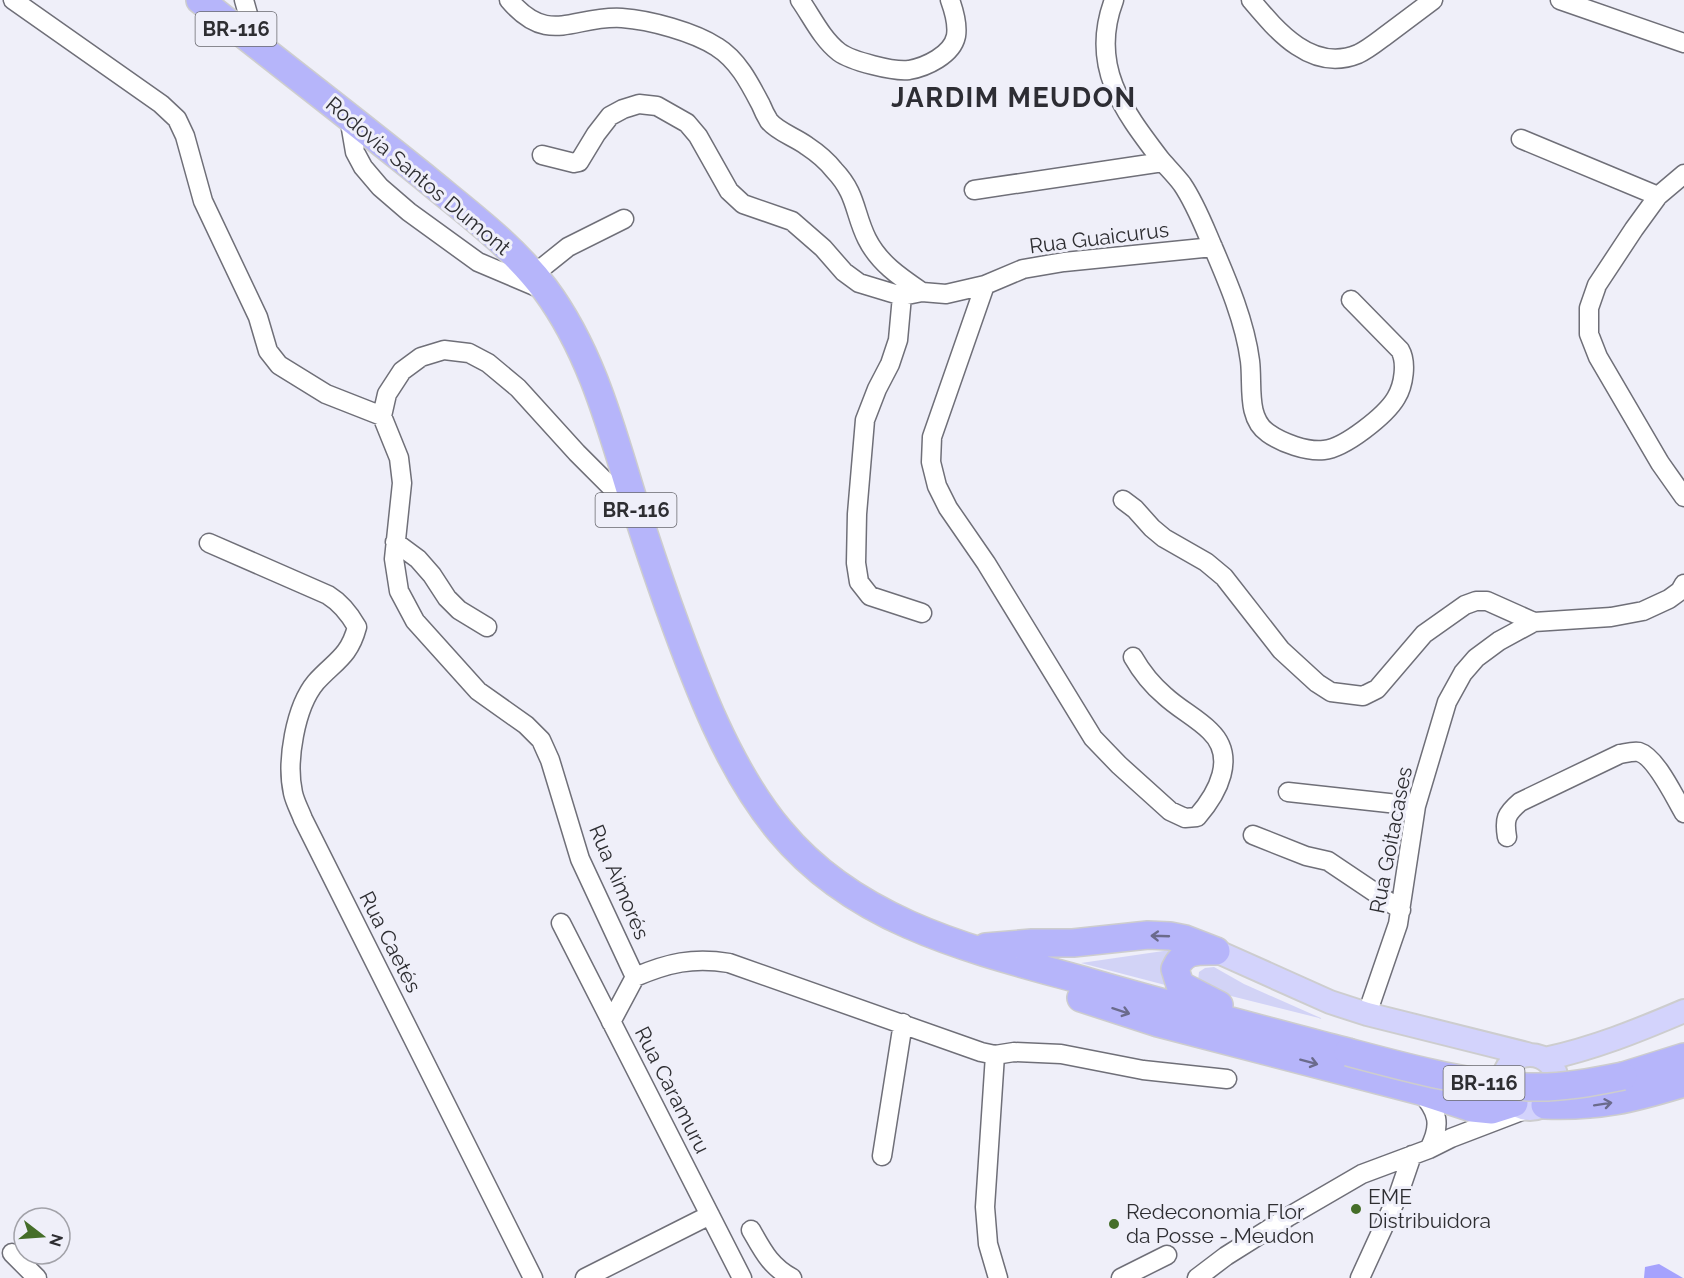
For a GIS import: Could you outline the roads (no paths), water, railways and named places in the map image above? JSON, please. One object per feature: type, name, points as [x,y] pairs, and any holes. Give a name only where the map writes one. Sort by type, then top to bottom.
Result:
[{"type":"highway","name":"Rodovia Santos Dumont","points":[[200,0],[478,221],[539,283],[566,323],[595,382],[637,513],[690,664],[726,746],[744,779],[779,830],[804,856],[859,900],[929,935],[970,949],[1256,1028]]},
{"type":"highway","points":[[970,949],[1032,943],[1073,944],[1148,935],[1185,939],[1216,951]]},
{"type":"highway","points":[[970,949],[1069,993],[1119,1011],[1420,1091],[1472,1108],[1492,1110],[1529,1106],[1599,1105],[1639,1097],[1683,1066]]},
{"type":"highway","points":[[1216,951],[1189,953],[1179,960],[1175,969],[1180,985],[1256,1028]]},
{"type":"highway","name":"BR-116","points":[[1256,1028],[1437,1074],[1498,1085],[1534,1087],[1581,1084],[1683,1066]]},
{"type":"main road","points":[[1216,951],[1307,992],[1367,1014],[1487,1043],[1528,1065],[1556,1090],[1529,1106],[1505,1092],[1528,1065],[1623,1037],[1684,1011]]},
{"type":"street","points":[[13,0],[161,104],[177,119],[189,147],[203,201],[258,317],[268,351],[279,365],[326,394],[382,416],[387,394],[402,371],[421,357],[444,350],[469,353],[488,363],[518,388],[577,453],[637,513]]},
{"type":"street","points":[[244,0],[257,46]]},
{"type":"street","points":[[509,0],[527,17],[540,25],[559,27],[593,20],[622,18],[703,38],[720,49],[735,62],[770,121],[807,146],[834,169],[852,193],[867,238],[882,262],[922,292]]},
{"type":"street","points":[[800,0],[825,38],[840,53],[879,68],[909,70],[934,60],[949,50],[956,38],[956,20],[950,0]]},
{"type":"street","name":"Rua Guaicurus","points":[[1114,0],[1110,10],[1106,40],[1106,66],[1118,99],[1163,162],[1182,183],[1196,207],[1243,330],[1250,359],[1254,414],[1268,433],[1302,448],[1324,450],[1338,446],[1369,425],[1397,397],[1403,377],[1403,360],[1400,350],[1351,300]]},
{"type":"street","points":[[1251,0],[1279,33],[1299,48],[1320,57],[1341,59],[1359,54],[1433,0]]},
{"type":"street","points":[[1560,0],[1613,9],[1684,43]]},
{"type":"street","points":[[542,155],[567,162],[579,162],[610,116],[622,109],[639,104],[657,106],[687,123],[698,136],[729,191],[743,204],[792,221],[823,248],[844,272],[859,283],[902,296],[898,340],[865,420],[857,514],[856,563],[859,582],[870,596],[922,612]]},
{"type":"street","points":[[349,117],[355,152],[363,167],[380,187],[409,212],[478,262],[539,283],[568,247],[624,219]]},
{"type":"street","points":[[1521,139],[1658,196]]},
{"type":"street","points":[[974,190],[1163,162]]},
{"type":"street","points":[[1684,174],[1658,196],[1597,285],[1589,308],[1589,334],[1598,357],[1659,463],[1684,497]]},
{"type":"street","name":"Rua Guaicurus","points":[[902,296],[922,292],[946,294],[985,285],[1023,269],[1053,264],[1213,247]]},
{"type":"street","points":[[985,285],[932,437],[931,462],[937,486],[948,508],[986,563],[1093,738],[1119,765],[1178,816],[1197,817],[1206,807],[1220,781],[1224,752],[1210,731],[1165,696],[1140,669],[1133,657]]},
{"type":"street","name":"Rua Aimorés","points":[[382,416],[399,458],[402,483],[394,559],[399,591],[415,621],[478,691],[526,725],[541,740],[550,760],[580,859],[636,977]]},
{"type":"street","points":[[1123,500],[1164,538],[1206,562],[1224,577],[1281,650],[1317,683],[1331,692],[1363,696],[1377,689],[1424,634],[1465,605],[1476,601],[1487,601],[1534,622]]},
{"type":"street","points":[[395,542],[418,559],[447,598],[459,610],[487,627]]},
{"type":"street","name":"Rua Caetés","points":[[209,543],[328,595],[338,601],[350,614],[357,627],[353,642],[343,657],[327,669],[313,685],[298,718],[289,762],[293,794],[532,1278]]},
{"type":"street","name":"Rua Goitacases","points":[[1367,1014],[1398,924],[1416,806],[1447,702],[1463,674],[1476,658],[1491,646],[1534,622],[1611,617],[1643,611],[1669,599],[1684,584]]},
{"type":"street","points":[[1507,837],[1504,822],[1510,810],[1520,802],[1620,754],[1631,752],[1646,756],[1657,768],[1684,813]]},
{"type":"street","points":[[1288,792],[1416,806]]},
{"type":"street","points":[[1254,835],[1306,855],[1329,861],[1401,910]]},
{"type":"street","name":"Rua Caramuru","points":[[561,923],[742,1278]]},
{"type":"street","points":[[611,1022],[636,977],[660,966],[707,959],[729,963],[981,1052],[995,1055],[1014,1052],[1061,1054],[1143,1070],[1227,1079]]},
{"type":"street","points":[[882,1156],[903,1023]]},
{"type":"street","points":[[995,1055],[985,1207],[988,1244],[998,1278]]},
{"type":"street","points":[[1451,1138],[1472,1108],[1528,1065]]},
{"type":"street","points":[[1420,1091],[1431,1104],[1437,1120],[1436,1137],[1430,1149]]},
{"type":"street","points":[[1197,1278],[1226,1256],[1362,1174],[1430,1149],[1529,1106]]},
{"type":"street","points":[[1360,1278],[1399,1193],[1412,1155]]},
{"type":"street","points":[[585,1278],[711,1215]]},
{"type":"street","points":[[751,1230],[769,1260],[792,1278]]},
{"type":"street","points":[[1121,1278],[1167,1255]]},
{"type":"street","points":[[25,1266],[37,1278]]},
{"type":"place","name":"EME Distribuidora","points":[[1356,1209]]},
{"type":"place","name":"Redeconomia Flor da Posse - Meudon","points":[[1114,1224]]},
{"type":"district","name":"JARDIM MEUDON","points":[[1014,98]]}]
